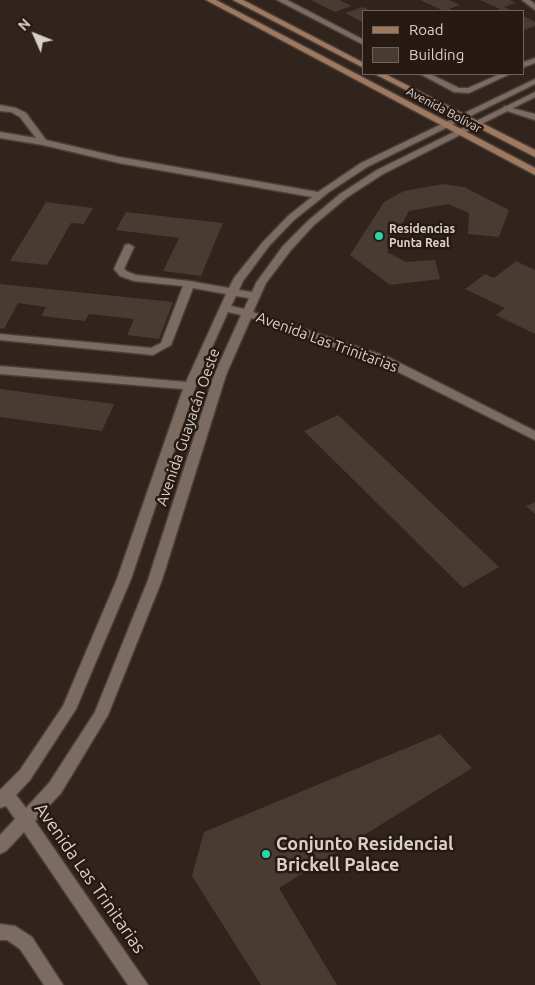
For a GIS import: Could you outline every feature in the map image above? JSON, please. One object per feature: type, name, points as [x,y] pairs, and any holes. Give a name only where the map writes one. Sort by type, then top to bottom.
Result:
[{"type":"street","name":"Avenida Bolívar","points":[[210,0],[535,172]]},
{"type":"street","points":[[237,0],[362,65]]},
{"type":"street","points":[[281,0],[362,42]]},
{"type":"street","points":[[526,0],[535,8]]},
{"type":"street","name":"Avenida Bolívar","points":[[381,75],[535,154]]},
{"type":"street","points":[[426,75],[457,90],[469,91],[504,75]]},
{"type":"street","name":"Avenida Guayacán Oeste","points":[[4,798],[25,775],[69,709],[124,578],[190,386],[238,280],[266,244],[291,218],[319,195],[364,166],[535,81]]},
{"type":"street","name":"Avenida Guayacán Oeste","points":[[0,846],[55,788],[101,715],[154,580],[220,375],[261,283],[287,248],[310,223],[343,196],[380,172],[535,94]]},
{"type":"street","points":[[0,108],[22,114],[43,142]]},
{"type":"street","points":[[507,108],[535,117]]},
{"type":"street","points":[[0,135],[43,142],[119,160],[319,195]]},
{"type":"street","points":[[129,247],[120,269],[124,274],[134,278],[189,284],[255,296]]},
{"type":"street","points":[[0,337],[153,352],[166,345],[189,284]]},
{"type":"street","name":"Avenida Las Trinitarias","points":[[224,308],[246,313],[384,360],[535,436]]},
{"type":"street","points":[[0,370],[190,386]]},
{"type":"street","name":"Avenida Las Trinitarias","points":[[4,798],[25,820],[139,985]]},
{"type":"street","points":[[0,932],[9,932],[26,943],[54,985]]},
{"type":"building","points":[[311,0],[340,0],[351,6],[335,12]]},
{"type":"building","points":[[420,0],[449,0],[460,5],[449,9],[452,10],[442,10]]},
{"type":"building","points":[[480,0],[510,0],[516,3],[504,7],[511,10],[497,10],[500,9]]},
{"type":"building","points":[[363,7],[369,10],[362,10],[362,22],[345,13]]},
{"type":"building","points":[[525,17],[535,22],[535,26],[525,30]]},
{"type":"building","name":"Residencias Punta Real","points":[[443,184],[464,187],[509,210],[499,237],[468,234],[469,213],[448,204],[409,211],[387,252],[406,262],[435,260],[440,279],[390,285],[350,255],[384,202],[404,191]]},
{"type":"building","points":[[46,202],[93,208],[84,224],[71,223],[47,265],[10,261]]},
{"type":"building","points":[[126,212],[223,223],[201,276],[163,271],[179,238],[116,230]]},
{"type":"building","points":[[516,261],[535,270],[535,334],[496,315],[505,308],[465,289],[485,274],[494,278]]},
{"type":"building","points":[[0,284],[173,302],[159,339],[127,335],[134,319],[89,314],[85,321],[41,316],[46,307],[18,303],[4,329],[0,328]]},
{"type":"building","points":[[0,389],[114,404],[102,431],[0,417]]},
{"type":"building","points":[[338,415],[499,567],[463,588],[304,431]]},
{"type":"building","points":[[535,502],[535,514],[526,506]]},
{"type":"building","name":"Conjunto Residencial Brickell Palace","points":[[440,734],[472,768],[279,888],[337,985],[261,985],[192,876],[204,832]]},
{"type":"place","name":"Residencias Punta Real","points":[[379,236]]},
{"type":"place","name":"Conjunto Residencial Brickell Palace","points":[[266,854]]}]
